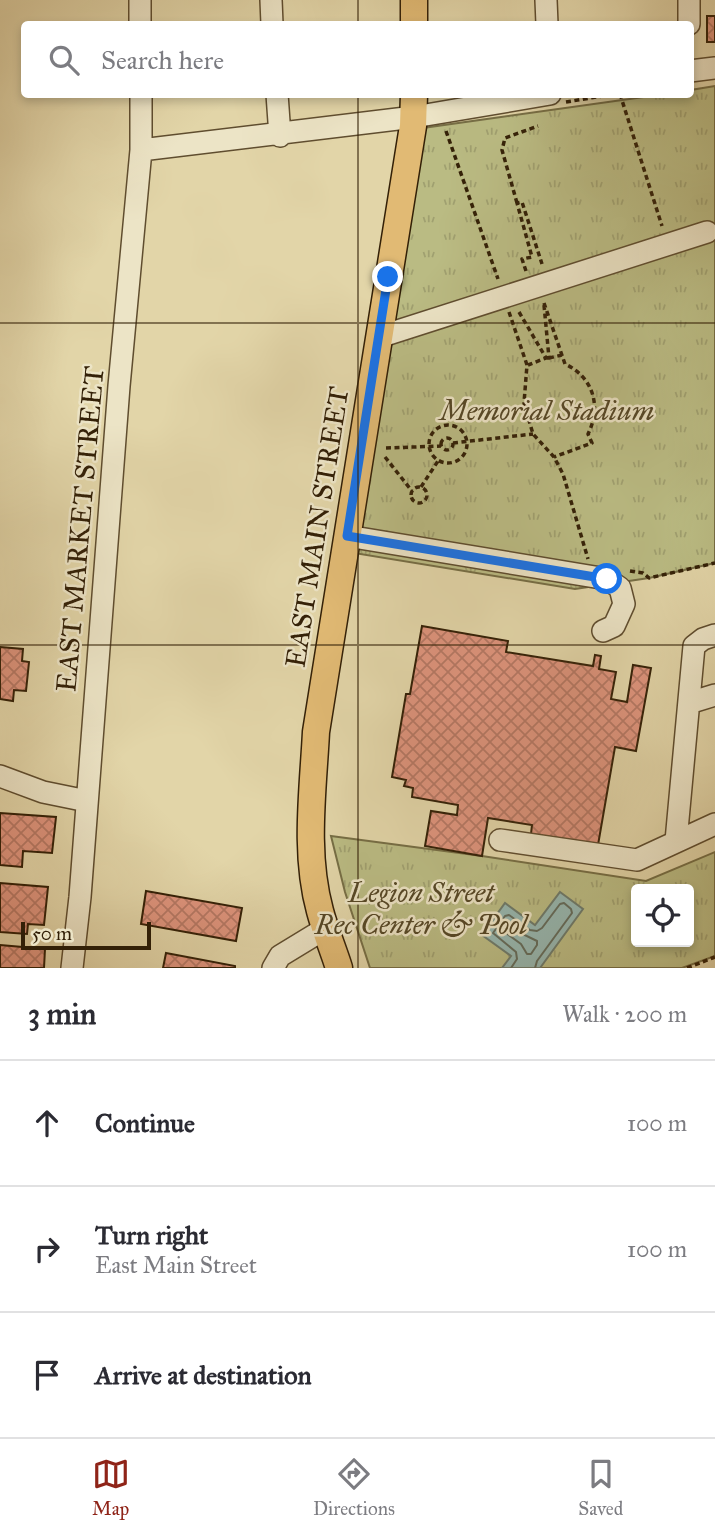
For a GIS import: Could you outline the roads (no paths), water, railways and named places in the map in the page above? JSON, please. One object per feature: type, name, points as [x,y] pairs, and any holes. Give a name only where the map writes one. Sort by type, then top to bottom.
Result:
[{"type":"main road","points":[[414,0],[414,21]]},
{"type":"main road","name":"EAST MAIN STREET","points":[[339,967],[320,912],[314,882],[310,826],[316,732],[414,106]]},
{"type":"street","points":[[140,0],[140,21]]},
{"type":"street","points":[[271,0],[272,21]]},
{"type":"street","points":[[546,0],[547,21]]},
{"type":"street","points":[[689,0],[689,21]]},
{"type":"street","points":[[694,71],[715,68]]},
{"type":"street","name":"EAST MARKET STREET","points":[[72,968],[141,150],[141,98]]},
{"type":"street","points":[[277,98],[279,135]]},
{"type":"street","points":[[141,150],[279,135],[414,106],[537,98]]},
{"type":"street","points":[[379,337],[510,305],[707,232]]},
{"type":"street","points":[[347,536],[607,579],[620,588],[624,604],[614,626],[603,631]]},
{"type":"street","points":[[676,841],[694,646],[715,635]]},
{"type":"street","points":[[689,703],[715,695]]},
{"type":"street","points":[[0,776],[43,792],[87,801]]},
{"type":"street","points":[[500,841],[637,860],[715,824]]},
{"type":"street","points":[[273,968],[281,956],[326,928]]},
{"type":"water","points":[[560,892],[583,909],[540,968],[502,968],[511,956],[482,935],[505,903],[535,925]]},
{"type":"park label","name":"Memorial Stadium","points":[[547,410]]},
{"type":"park label","name":"Legion Street Rec Center & Pool","points":[[421,908]]}]
